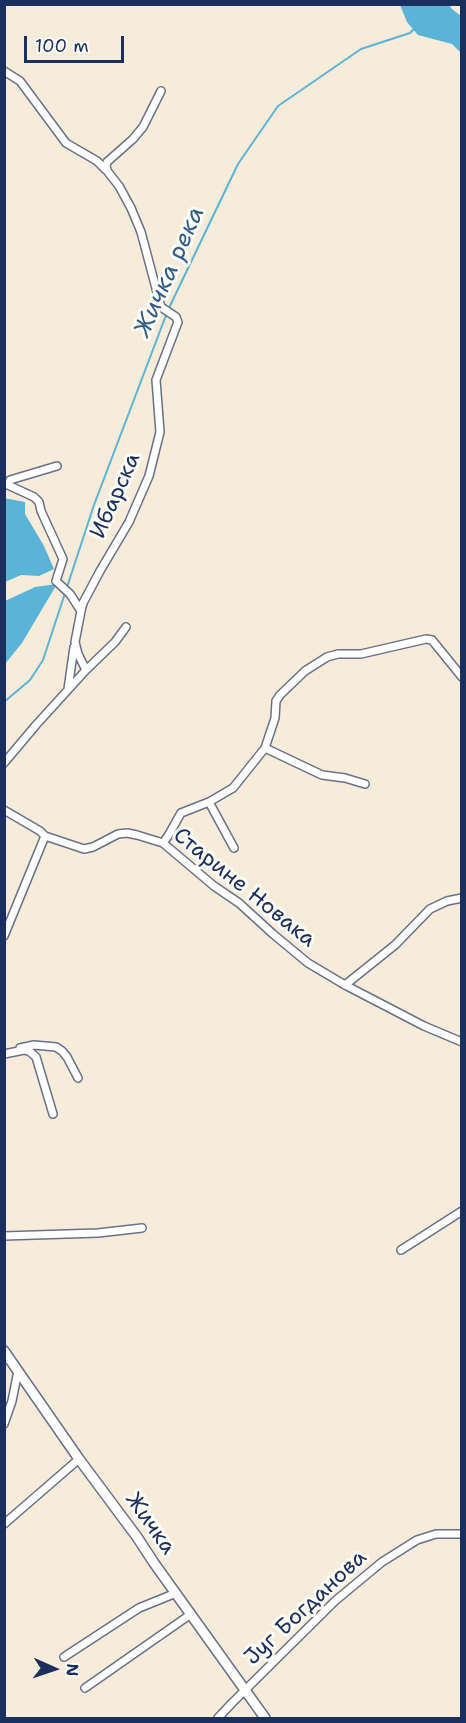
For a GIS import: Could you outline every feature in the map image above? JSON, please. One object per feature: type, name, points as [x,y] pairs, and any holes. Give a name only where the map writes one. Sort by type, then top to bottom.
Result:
[{"type":"main road","name":"Жичка","points":[[4,1351],[265,1719]]},
{"type":"street","points":[[4,71],[20,81],[66,143],[96,161],[108,172]]},
{"type":"street","points":[[108,172],[107,162],[143,127],[161,91]]},
{"type":"street","name":"Ибарска","points":[[68,689],[83,603],[129,522],[149,476],[160,432],[156,380],[178,319],[159,303],[148,255],[134,216],[119,186],[108,172]]},
{"type":"street","points":[[57,466],[10,480],[8,485],[34,497],[39,502],[40,512],[62,556],[62,564],[56,581],[70,594],[81,611]]},
{"type":"street","points":[[4,763],[68,689],[116,642],[126,627]]},
{"type":"street","points":[[162,843],[181,813],[209,802],[233,788],[265,748],[275,718],[276,701],[316,663],[338,654],[361,654],[418,640],[432,640],[462,677]]},
{"type":"street","points":[[75,642],[86,670]]},
{"type":"street","points":[[265,748],[322,775],[365,784]]},
{"type":"street","points":[[209,802],[234,848]]},
{"type":"street","name":"Старине Новака","points":[[4,810],[45,836],[84,849],[93,847],[118,834],[127,833],[162,843],[214,886],[239,903],[308,963],[424,1026],[462,1042]]},
{"type":"street","points":[[4,936],[45,836]]},
{"type":"street","points":[[345,985],[395,945],[430,909],[447,901],[462,898]]},
{"type":"street","points":[[4,1052],[34,1045],[56,1047],[67,1057],[78,1078]]},
{"type":"street","points":[[4,1052],[24,1050],[36,1057],[53,1114]]},
{"type":"street","points":[[400,1250],[462,1211]]},
{"type":"street","points":[[4,1236],[98,1233],[142,1228]]},
{"type":"street","points":[[4,1424],[12,1401],[18,1371]]},
{"type":"street","points":[[4,1524],[79,1459]]},
{"type":"street","name":"Југ Богданова","points":[[218,1719],[232,1702],[335,1602],[382,1562],[417,1540],[436,1534],[462,1534]]},
{"type":"street","points":[[64,1658],[140,1608],[176,1593]]},
{"type":"street","points":[[85,1688],[191,1614]]},
{"type":"water","points":[[400,5],[449,5],[461,16],[461,53],[452,44],[418,35],[407,22]]},
{"type":"water","points":[[4,498],[25,502],[25,514],[44,546],[54,569],[39,576],[21,575],[5,582]]},
{"type":"water","points":[[57,584],[22,643],[5,664],[5,601],[35,587]]},
{"type":"waterway","name":"Жичка река","points":[[4,702],[30,680],[43,660],[94,505],[168,310],[238,164],[278,106],[361,49],[410,33],[414,29]]}]
